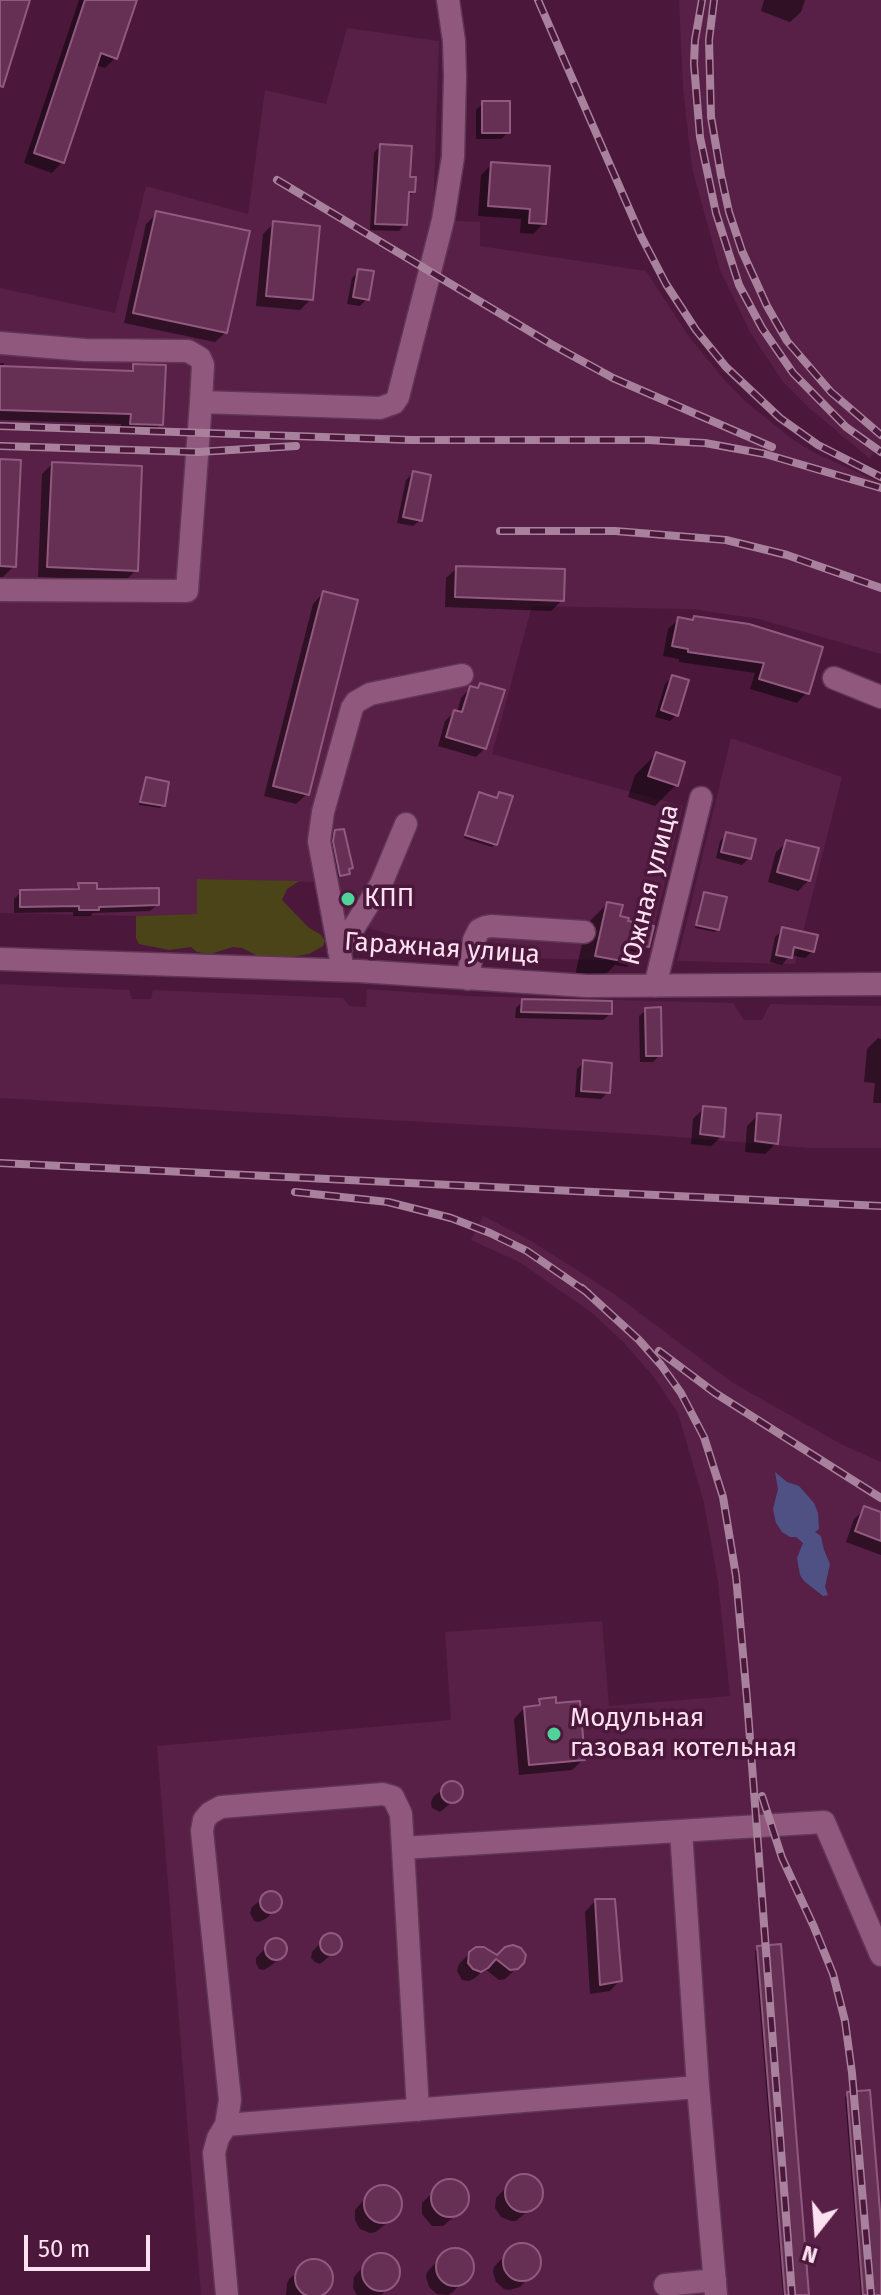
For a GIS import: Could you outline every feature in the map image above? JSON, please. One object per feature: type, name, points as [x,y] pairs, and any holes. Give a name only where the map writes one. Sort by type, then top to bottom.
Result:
[{"type":"street","points":[[201,402],[380,408],[394,403],[402,388],[443,220],[455,134],[454,41],[448,0]]},
{"type":"street","points":[[0,343],[85,350],[188,351],[200,358],[203,365],[187,591],[0,590]]},
{"type":"street","points":[[341,961],[322,856],[320,826],[352,708],[370,694],[462,675]]},
{"type":"street","points":[[834,678],[881,697]]},
{"type":"street","name":"Южная улица","points":[[655,986],[701,798]]},
{"type":"street","points":[[341,961],[381,884],[406,824]]},
{"type":"street","points":[[468,979],[474,940],[479,930],[485,927],[584,932]]},
{"type":"street","name":"Гаражная улица","points":[[0,959],[341,961],[468,979],[587,986],[881,984]]},
{"type":"street","points":[[227,2295],[214,2153],[226,2125],[230,2100],[202,1831],[204,1820],[210,1813],[221,1807],[383,1794],[393,1797],[398,1804],[418,2110]]},
{"type":"street","points":[[403,1848],[824,1822],[881,1955]]},
{"type":"street","points":[[665,2285],[716,2288],[698,2087],[681,1831]]},
{"type":"street","points":[[226,2125],[698,2087]]},
{"type":"shaded area","points":[[679,0],[881,0],[881,445],[869,458],[784,383],[750,332],[720,270],[692,168],[683,88]]},
{"type":"shaded area","points":[[347,28],[439,41],[433,220],[480,222],[480,246],[646,271],[690,338],[746,402],[792,439],[815,453],[881,483],[881,654],[759,619],[692,609],[532,606],[492,754],[683,806],[649,947],[626,942],[622,961],[470,956],[342,921],[312,862],[314,882],[197,879],[198,914],[0,913],[0,288],[115,313],[146,186],[248,214],[265,90],[326,104]]},
{"type":"shaded area","points":[[731,738],[842,777],[795,964],[677,961]]},
{"type":"shaded area","points":[[197,879],[299,881],[287,889],[282,900],[308,927],[321,935],[325,941],[323,946],[309,954],[291,957],[258,956],[233,947],[210,954],[197,952],[191,947],[169,950],[139,944],[136,916],[197,914]]},
{"type":"shaded area","points":[[0,984],[129,990],[132,999],[151,999],[153,990],[343,998],[349,1006],[366,1007],[367,989],[469,996],[733,1003],[744,1020],[762,1020],[770,1004],[881,1006],[881,1148],[808,1148],[654,1135],[0,1098]]},
{"type":"shaded area","points":[[483,1216],[528,1239],[613,1293],[733,1383],[841,1444],[881,1462],[881,2295],[201,2295],[157,1746],[451,1720],[445,1632],[602,1621],[609,1706],[730,1696],[718,1582],[704,1503],[678,1413],[654,1377],[592,1313],[521,1263],[471,1240]]},
{"type":"water","points":[[775,1472],[787,1482],[799,1486],[814,1503],[819,1529],[815,1532],[821,1536],[830,1564],[825,1587],[828,1595],[823,1596],[804,1581],[797,1558],[803,1543],[782,1532],[776,1523],[773,1509],[778,1489]]},
{"type":"building","points":[[0,0],[30,0],[3,87],[0,86]]},
{"type":"building","points":[[85,0],[137,0],[117,59],[101,53],[64,163],[34,153]]},
{"type":"building","points":[[482,101],[510,101],[510,133],[482,133]]},
{"type":"building","points":[[380,144],[412,146],[410,177],[416,177],[415,192],[409,192],[407,225],[375,224]]},
{"type":"building","points":[[491,162],[550,166],[546,224],[529,223],[530,209],[488,206]]},
{"type":"building","points":[[156,211],[250,231],[227,333],[133,313]]},
{"type":"building","points":[[273,221],[320,226],[313,300],[266,296]]},
{"type":"building","points":[[358,269],[374,271],[369,300],[353,297]]},
{"type":"building","points":[[133,364],[166,365],[163,425],[130,424],[131,414],[0,410],[0,366],[133,371]]},
{"type":"building","points":[[0,459],[21,460],[16,567],[0,566]]},
{"type":"building","points":[[52,462],[142,466],[138,571],[47,567]]},
{"type":"building","points":[[413,471],[431,475],[422,521],[403,517]]},
{"type":"building","points":[[456,566],[565,569],[564,601],[455,597]]},
{"type":"building","points":[[323,591],[358,600],[309,795],[273,786]]},
{"type":"building","points":[[694,616],[749,624],[823,647],[809,694],[759,679],[764,663],[688,652],[688,649],[672,646],[678,617],[693,620]]},
{"type":"building","points":[[672,675],[689,680],[678,716],[661,710]]},
{"type":"building","points":[[480,683],[505,690],[486,749],[446,737],[454,710],[462,712],[470,686],[478,688]]},
{"type":"building","points":[[656,752],[685,762],[678,786],[648,776]]},
{"type":"building","points":[[146,777],[169,782],[165,806],[140,802]]},
{"type":"building","points":[[479,792],[497,798],[499,792],[513,796],[497,845],[465,835]]},
{"type":"building","points":[[344,829],[353,868],[349,869],[350,874],[340,876],[333,841],[335,830]]},
{"type":"building","points":[[726,832],[756,839],[751,859],[721,852]]},
{"type":"building","points":[[786,840],[819,848],[810,881],[777,872]]},
{"type":"building","points":[[78,883],[97,883],[97,889],[159,888],[159,905],[99,907],[99,910],[79,910],[79,906],[20,907],[20,890],[79,889]]},
{"type":"building","points":[[704,892],[727,897],[719,930],[696,925]]},
{"type":"building","points":[[607,902],[623,905],[620,916],[629,918],[628,921],[654,926],[649,947],[626,942],[622,961],[595,956]]},
{"type":"building","points":[[782,927],[818,935],[814,952],[794,947],[792,958],[776,955]]},
{"type":"building","points":[[522,999],[612,1001],[612,1014],[521,1012]]},
{"type":"building","points":[[661,1007],[662,1056],[646,1056],[645,1008]]},
{"type":"building","points":[[583,1060],[612,1063],[610,1093],[581,1091]]},
{"type":"building","points":[[703,1106],[726,1108],[724,1137],[700,1134]]},
{"type":"building","points":[[757,1113],[781,1115],[778,1144],[755,1141]]},
{"type":"building","points":[[864,1506],[881,1512],[881,1541],[855,1531]]},
{"type":"building","name":"Модульная газовая котельная","points":[[556,1697],[556,1703],[580,1701],[585,1760],[529,1765],[524,1707],[540,1705],[539,1699]]},
{"type":"building","points":[[452,1781],[460,1784],[463,1792],[460,1800],[452,1803],[444,1800],[441,1792],[444,1784]]},
{"type":"building","points":[[271,1891],[279,1894],[282,1902],[279,1910],[271,1913],[263,1910],[260,1902],[263,1894]]},
{"type":"building","points":[[595,1899],[615,1899],[622,1981],[600,1985]]},
{"type":"building","points":[[331,1933],[339,1936],[342,1944],[339,1952],[331,1955],[323,1952],[320,1944],[323,1936]]},
{"type":"building","points":[[276,1938],[284,1941],[287,1949],[284,1957],[276,1960],[268,1957],[265,1949],[268,1941]]},
{"type":"building","points":[[781,1944],[809,2295],[785,2295],[757,1946]]},
{"type":"building","points":[[513,1945],[521,1948],[526,1955],[518,1969],[510,1970],[496,1959],[481,1972],[468,1963],[469,1952],[476,1947],[484,1947],[497,1955],[505,1947]]},
{"type":"building","points":[[870,2090],[881,2223],[881,2295],[863,2295],[847,2092]]},
{"type":"building","points":[[524,2174],[537,2180],[543,2193],[537,2206],[524,2212],[511,2206],[505,2193],[511,2180]]},
{"type":"building","points":[[450,2179],[463,2185],[469,2198],[463,2211],[450,2217],[437,2211],[431,2198],[437,2185]]},
{"type":"building","points":[[383,2185],[396,2191],[402,2204],[396,2217],[383,2223],[370,2217],[364,2204],[370,2191]]},
{"type":"building","points":[[522,2243],[535,2249],[541,2262],[535,2275],[522,2281],[509,2275],[503,2262],[509,2249]]},
{"type":"building","points":[[455,2248],[468,2254],[474,2267],[468,2280],[455,2286],[442,2280],[436,2267],[442,2254]]},
{"type":"building","points":[[381,2253],[394,2259],[400,2272],[394,2285],[381,2291],[368,2285],[362,2272],[368,2259]]},
{"type":"building","points":[[314,2259],[327,2265],[333,2278],[327,2291],[314,2297],[301,2291],[295,2278],[301,2265]]},
{"type":"railway","points":[[538,0],[641,236],[666,284],[696,330],[726,367],[780,418],[818,445],[881,477]]},
{"type":"railway","points":[[702,0],[694,64],[700,137],[716,213],[739,285],[762,328],[793,373],[846,427],[881,452]]},
{"type":"railway","points":[[714,0],[709,40],[711,117],[729,212],[742,251],[787,341],[831,392],[881,435]]},
{"type":"railway","points":[[277,180],[613,378],[772,447]]},
{"type":"railway","points":[[0,426],[411,440],[648,440],[705,443],[765,454],[881,488]]},
{"type":"railway","points":[[0,446],[198,452],[296,446]]},
{"type":"railway","points":[[500,531],[615,531],[726,540],[787,555],[881,588]]},
{"type":"railway","points":[[0,1163],[881,1206]]},
{"type":"railway","points":[[295,1192],[388,1202],[451,1218],[527,1251],[588,1293]]},
{"type":"railway","points":[[582,1288],[639,1340],[681,1393],[704,1437],[723,1497],[736,1576],[747,1699],[792,2295]]},
{"type":"railway","points":[[659,1351],[715,1393],[881,1498]]},
{"type":"railway","points":[[762,1796],[782,1858],[833,1974],[845,2021],[871,2295]]},
{"type":"place","name":"КПП","points":[[348,899]]},
{"type":"place","name":"Модульная газовая котельная","points":[[554,1734]]}]
